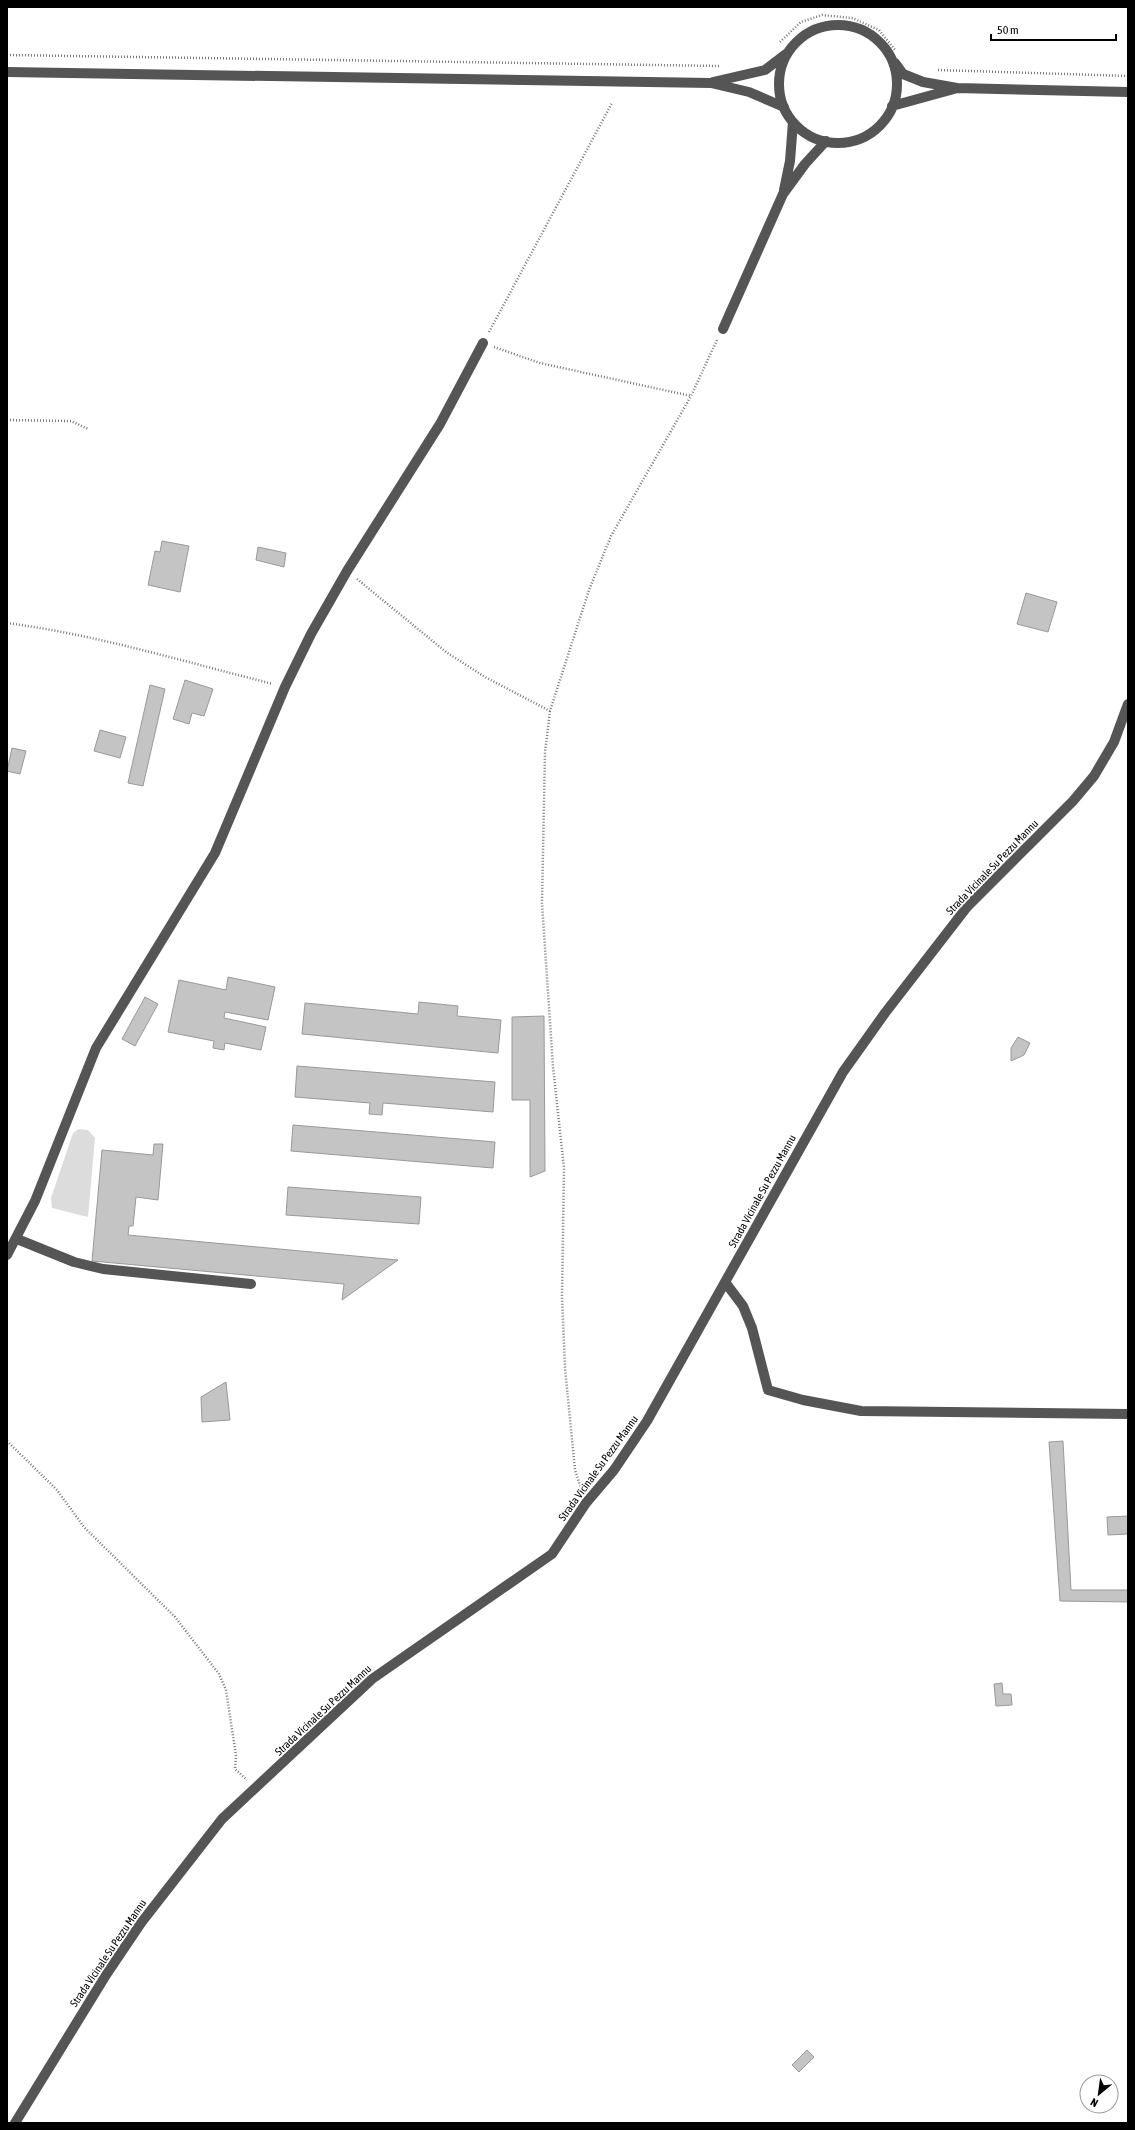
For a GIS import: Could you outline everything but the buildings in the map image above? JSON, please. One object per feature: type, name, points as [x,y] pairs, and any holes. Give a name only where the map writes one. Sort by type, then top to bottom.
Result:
[{"type":"street","points":[[711,83],[765,70],[787,53],[798,40],[812,31],[828,26],[845,25],[861,30],[875,38],[895,57],[903,74],[923,82],[957,88],[1128,92]]},
{"type":"street","points":[[787,53],[779,80],[781,98],[784,107],[793,122],[811,136],[826,141],[842,142],[865,136],[884,120],[892,106],[897,82],[895,57]]},
{"type":"street","points":[[7,72],[711,83],[749,92],[784,107]]},
{"type":"street","points":[[892,106],[957,88]]},
{"type":"street","points":[[783,194],[790,161],[793,122]]},
{"type":"street","points":[[722,329],[783,194],[805,164],[826,141]]},
{"type":"street","points":[[7,1255],[17,1239],[35,1201],[96,1048],[215,853],[285,687],[311,634],[347,571],[440,424],[483,343]]},
{"type":"street","name":"Strada Vicinale Su Pezzu Mannu","points":[[15,2123],[106,1974],[141,1923],[222,1819],[256,1789],[372,1679],[552,1554],[586,1503],[614,1470],[647,1421],[843,1072],[885,1013],[967,907],[1073,802],[1094,776],[1114,742],[1128,704]]},
{"type":"street","points":[[17,1239],[74,1262],[103,1269],[251,1284]]},
{"type":"street","points":[[725,1282],[743,1306],[752,1328],[768,1390],[802,1400],[861,1410],[1128,1414]]},
{"type":"path","points":[[775,48],[801,22],[822,15],[852,18],[878,30],[895,57]]},
{"type":"path","points":[[7,55],[728,66]]},
{"type":"path","points":[[930,70],[1128,76]]},
{"type":"path","points":[[612,103],[483,343],[540,363],[690,396]]},
{"type":"path","points":[[586,1503],[575,1470],[565,1368],[562,1296],[564,1168],[553,1067],[542,903],[546,752],[550,711],[589,590],[610,536],[690,396],[722,329]]},
{"type":"path","points":[[7,420],[70,421],[88,428]]},
{"type":"path","points":[[347,571],[446,652],[485,678],[550,711]]},
{"type":"path","points":[[7,623],[54,629],[118,643],[285,687]]},
{"type":"path","points":[[7,1441],[57,1490],[84,1527],[175,1617],[219,1674],[226,1690],[236,1756],[235,1769],[256,1789]]},
{"type":"shaded area","points":[[79,1129],[88,1130],[95,1138],[88,1217],[52,1208],[51,1198],[73,1133]]}]
